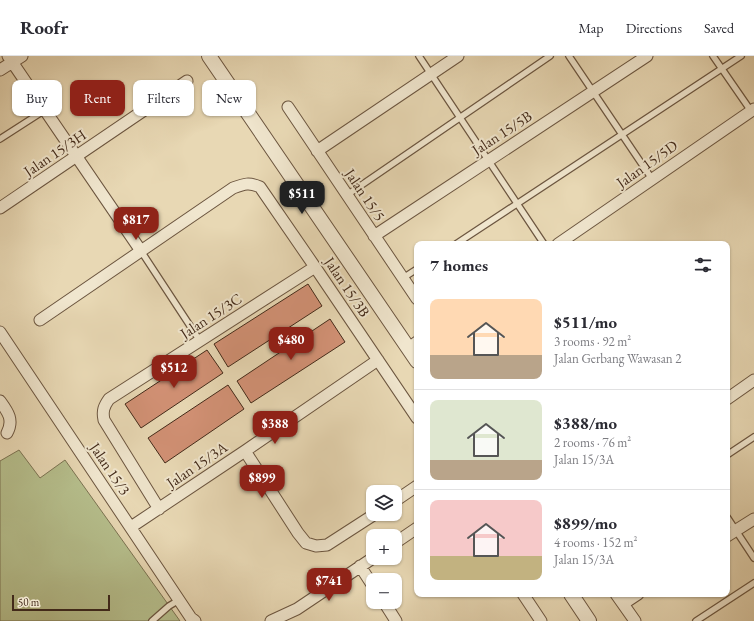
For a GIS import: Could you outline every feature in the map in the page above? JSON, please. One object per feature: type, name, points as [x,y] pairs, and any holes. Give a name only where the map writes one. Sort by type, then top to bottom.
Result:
[{"type":"street","points":[[0,70],[10,59],[22,56]]},
{"type":"street","points":[[209,56],[413,345]]},
{"type":"street","points":[[317,152],[458,56]]},
{"type":"street","name":"Jalan 15/5B","points":[[374,236],[646,56]]},
{"type":"street","points":[[10,59],[24,80]]},
{"type":"street","name":"Jalan 15/5","points":[[288,107],[414,294]]},
{"type":"street","name":"Jalan 15/5D","points":[[562,241],[752,110]]},
{"type":"street","points":[[40,320],[141,251],[49,116]]},
{"type":"street","name":"Jalan 15/3H","points":[[0,208],[135,116]]},
{"type":"street","name":"Jalan 15/3B","points":[[141,251],[233,188],[243,184],[253,184],[260,187],[414,414]]},
{"type":"street","name":"Jalan 15/3C","points":[[159,509],[104,420],[103,409],[109,399],[315,267]]},
{"type":"street","name":"Jalan 15/3","points":[[0,332],[191,618],[195,621]]},
{"type":"street","name":"Jalan 15/3A","points":[[131,527],[378,360]]},
{"type":"street","points":[[730,397],[754,380]]},
{"type":"street","points":[[0,401],[9,414],[10,422],[9,428],[3,435]]},
{"type":"street","points":[[245,451],[306,543],[316,546],[327,545],[366,520]]},
{"type":"street","points":[[402,496],[414,488]]},
{"type":"street","points":[[731,533],[754,519]]},
{"type":"street","points":[[402,538],[414,530]]},
{"type":"street","points":[[271,621],[297,609],[366,562]]},
{"type":"street","points":[[360,566],[366,575]]},
{"type":"street","points":[[525,597],[541,621]]},
{"type":"street","points":[[573,597],[590,621]]},
{"type":"street","points":[[618,597],[635,621]]},
{"type":"street","points":[[623,604],[634,597]]},
{"type":"street","points":[[388,609],[396,621]]},
{"type":"lane","points":[[419,56],[542,241]]},
{"type":"lane","points":[[347,195],[550,56]]},
{"type":"lane","points":[[569,56],[652,179]]},
{"type":"lane","points":[[713,56],[752,110]]},
{"type":"lane","points":[[460,241],[741,56]]},
{"type":"lane","points":[[0,139],[36,116]]},
{"type":"lane","points":[[141,251],[200,341]]},
{"type":"lane","points":[[403,278],[414,271]]},
{"type":"lane","points":[[730,453],[754,437]]},
{"type":"lane","points":[[731,533],[754,558]]},
{"type":"lane","points":[[696,621],[754,583]]},
{"type":"lane","points":[[152,621],[169,606],[179,600]]},
{"type":"green space","points":[[19,450],[40,478],[65,460],[180,621],[0,621],[0,461]]},
{"type":"building","points":[[308,284],[322,306],[228,367],[214,344]]},
{"type":"building","points":[[330,319],[345,342],[251,403],[237,381]]},
{"type":"building","points":[[207,350],[223,373],[141,428],[125,404]]},
{"type":"building","points":[[228,385],[244,409],[165,463],[148,438]]}]
